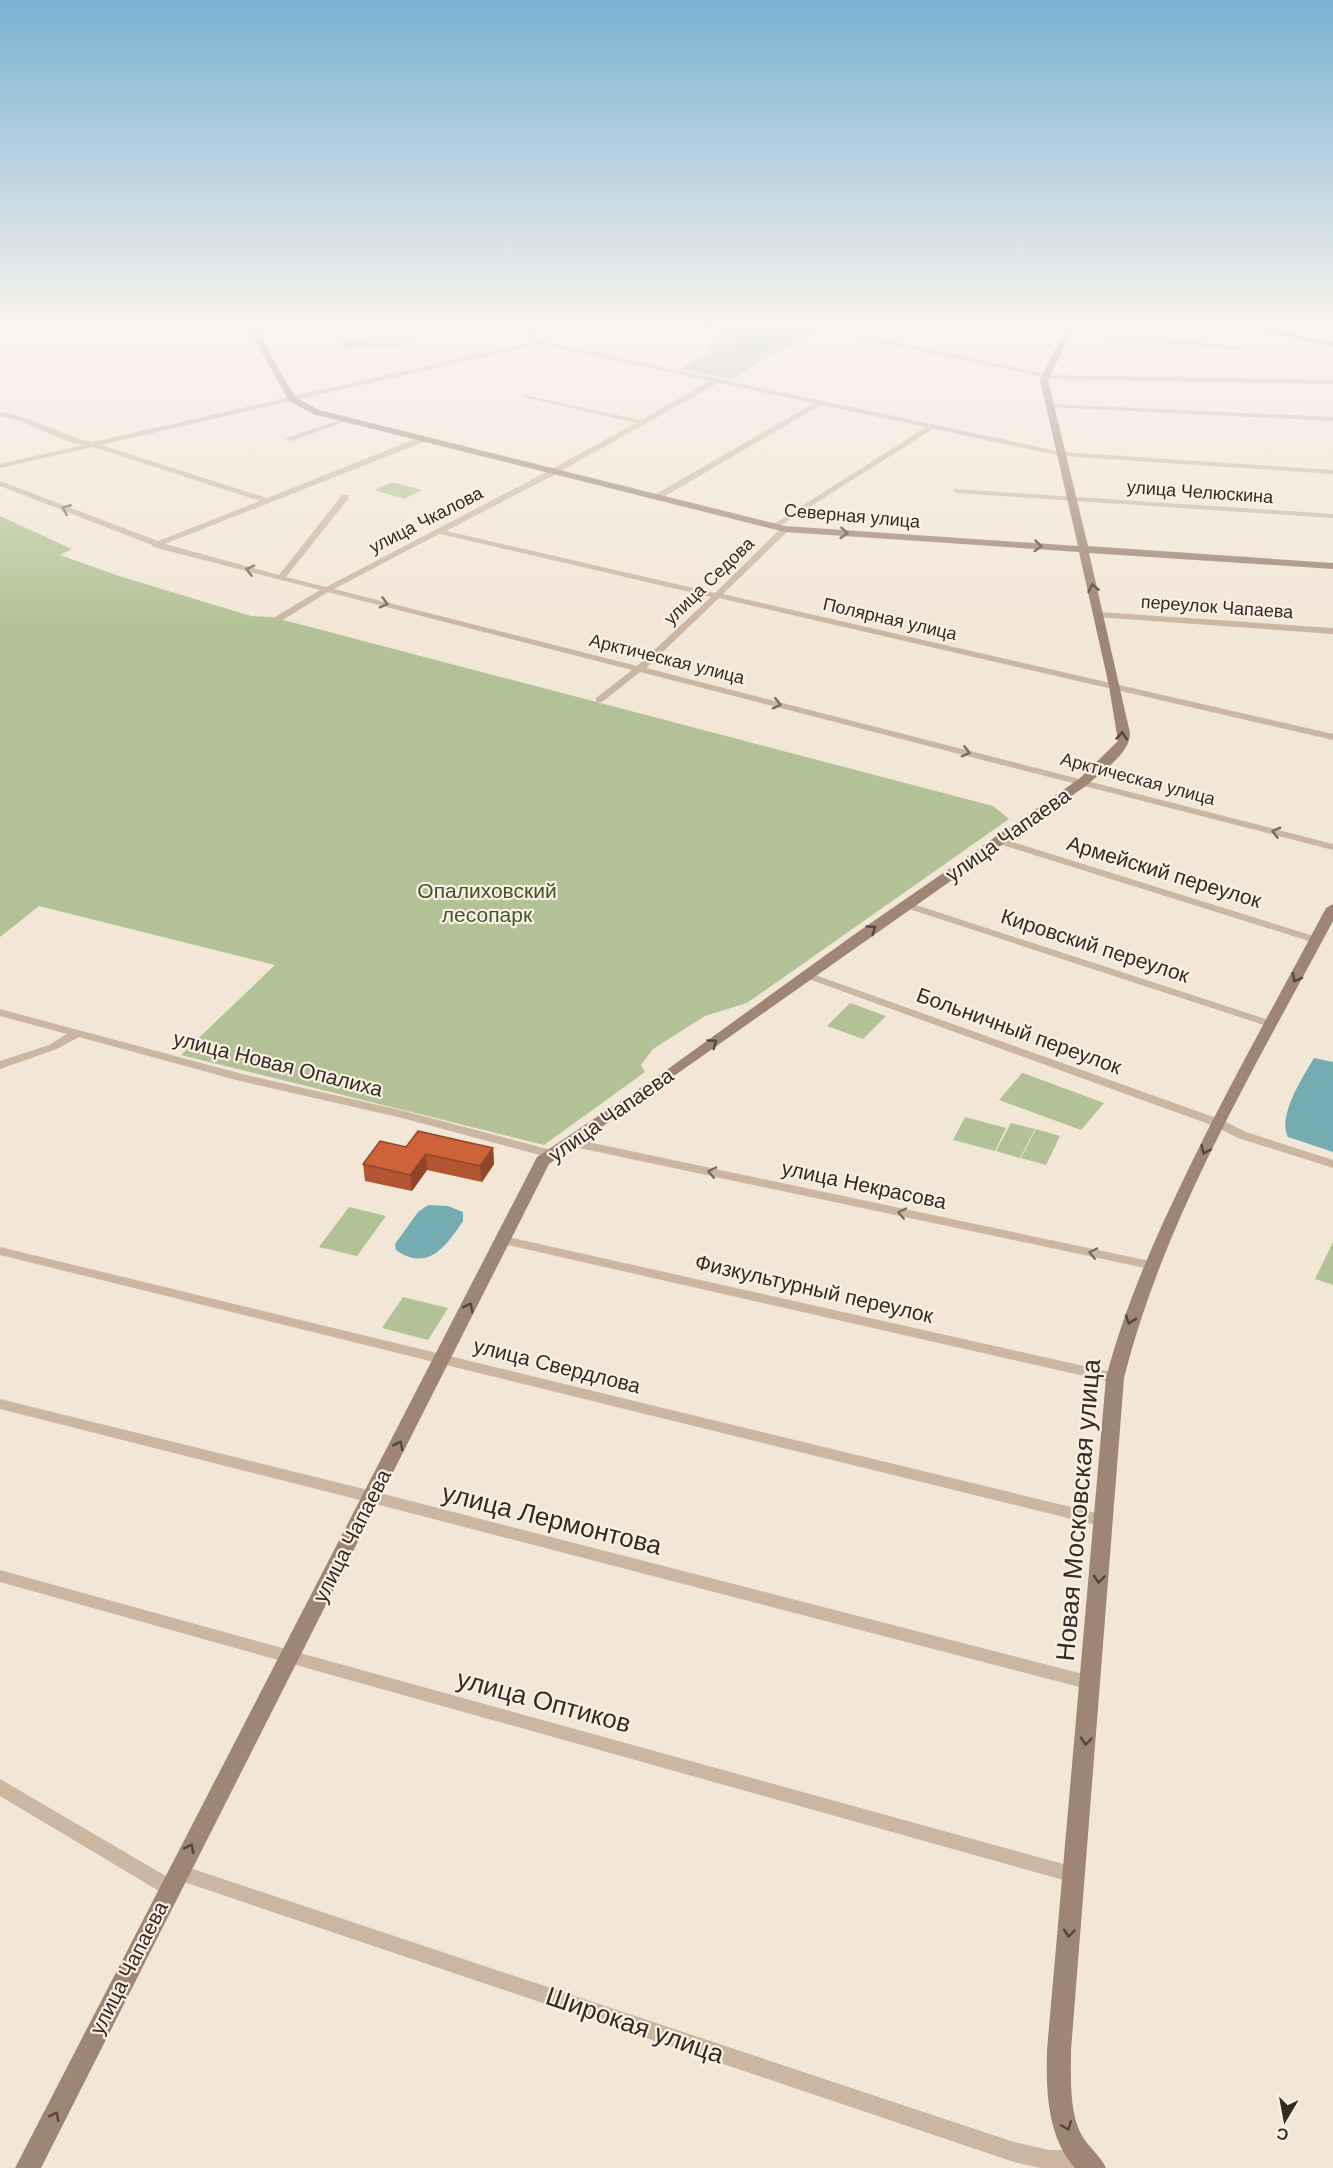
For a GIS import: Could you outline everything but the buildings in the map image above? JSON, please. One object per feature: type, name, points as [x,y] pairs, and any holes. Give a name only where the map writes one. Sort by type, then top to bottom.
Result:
[{"type":"street","points":[[35,424],[74,443],[91,444],[268,501]]},
{"type":"street","points":[[0,466],[180,424]]},
{"type":"street","points":[[288,439],[332,424]]},
{"type":"street","name":"Северная улица","points":[[362,424],[780,528],[1333,566]]},
{"type":"street","name":"улица Чкалова","points":[[278,619],[328,589],[555,471],[637,424]]},
{"type":"street","points":[[657,497],[783,424]]},
{"type":"street","points":[[924,424],[1062,454],[1333,472]]},
{"type":"street","name":"улица Чапаева","points":[[28,2168],[538,1170],[551,1154],[666,1077],[807,975],[1083,782],[1119,750],[1124,741],[1124,733],[1115,686],[1055,424]]},
{"type":"street","name":"улица Седова","points":[[599,700],[639,669],[716,596],[780,528],[933,426]]},
{"type":"street","points":[[156,545],[423,439]]},
{"type":"street","name":"Арктическая улица","points":[[0,483],[156,545],[1333,847]]},
{"type":"street","name":"улица Челюскина","points":[[957,491],[1333,516]]},
{"type":"street","points":[[281,578],[345,497]]},
{"type":"street","name":"Полярная улица","points":[[440,532],[1333,737]]},
{"type":"street","name":"переулок Чапаева","points":[[1099,615],[1333,631]]},
{"type":"street","name":"Армейский переулок","points":[[1000,841],[1316,940]]},
{"type":"street","name":"Кировский переулок","points":[[907,905],[1271,1024]]},
{"type":"street","name":"Новая Московская улица","points":[[1088,2164],[1064,2123],[1058,2089],[1059,2050],[1115,1378],[1125,1335],[1150,1265],[1218,1123],[1333,908]]},
{"type":"street","name":"Больничный переулок","points":[[807,975],[1218,1123],[1242,1135],[1333,1164]]},
{"type":"street","name":"улица Новая Опалиха","points":[[0,1012],[244,1078],[400,1114],[551,1154]]},
{"type":"street","points":[[0,1065],[53,1047],[77,1033]]},
{"type":"street","name":"улица Некрасова","points":[[569,1142],[1150,1265]]},
{"type":"street","name":"Физкультурный переулок","points":[[504,1240],[1115,1378]]},
{"type":"street","name":"улица Свердлова","points":[[0,1251],[1104,1521]]},
{"type":"street","name":"улица Лермонтова","points":[[0,1404],[372,1497],[1091,1683]]},
{"type":"street","name":"улица Оптиков","points":[[0,1576],[1074,1875]]},
{"type":"street","name":"Широкая улица","points":[[0,1787],[174,1880],[1014,2152],[1049,2160],[1088,2164]]},
{"type":"green space","points":[[392,482],[422,490],[404,499],[374,490]]},
{"type":"green space","name":"Опалиховский лесопарк","points":[[0,516],[72,549],[60,555],[119,576],[251,616],[272,617],[993,806],[1009,819],[747,1003],[705,1016],[653,1049],[641,1065],[645,1072],[544,1145],[181,1055],[275,965],[39,906],[0,937]]},
{"type":"green space","points":[[850,1003],[886,1016],[863,1039],[827,1026]]},
{"type":"green space","points":[[1022,1073],[1104,1103],[1081,1130],[999,1100]]},
{"type":"green space","points":[[965,1117],[1006,1128],[995,1151],[953,1140]]},
{"type":"green space","points":[[1011,1123],[1035,1129],[1020,1158],[996,1151]]},
{"type":"green space","points":[[1036,1129],[1060,1136],[1046,1165],[1021,1158]]},
{"type":"green space","points":[[349,1207],[386,1216],[357,1256],[319,1247]]},
{"type":"green space","points":[[1333,1242],[1333,1285],[1315,1279]]},
{"type":"green space","points":[[403,1297],[448,1308],[428,1340],[382,1328]]},
{"type":"water","points":[[1314,1058],[1333,1062],[1333,1152],[1288,1137],[1286,1128],[1288,1108]]},
{"type":"water","points":[[428,1205],[448,1206],[463,1212],[463,1221],[443,1247],[427,1257],[418,1259],[396,1250],[395,1244],[418,1212]]}]
